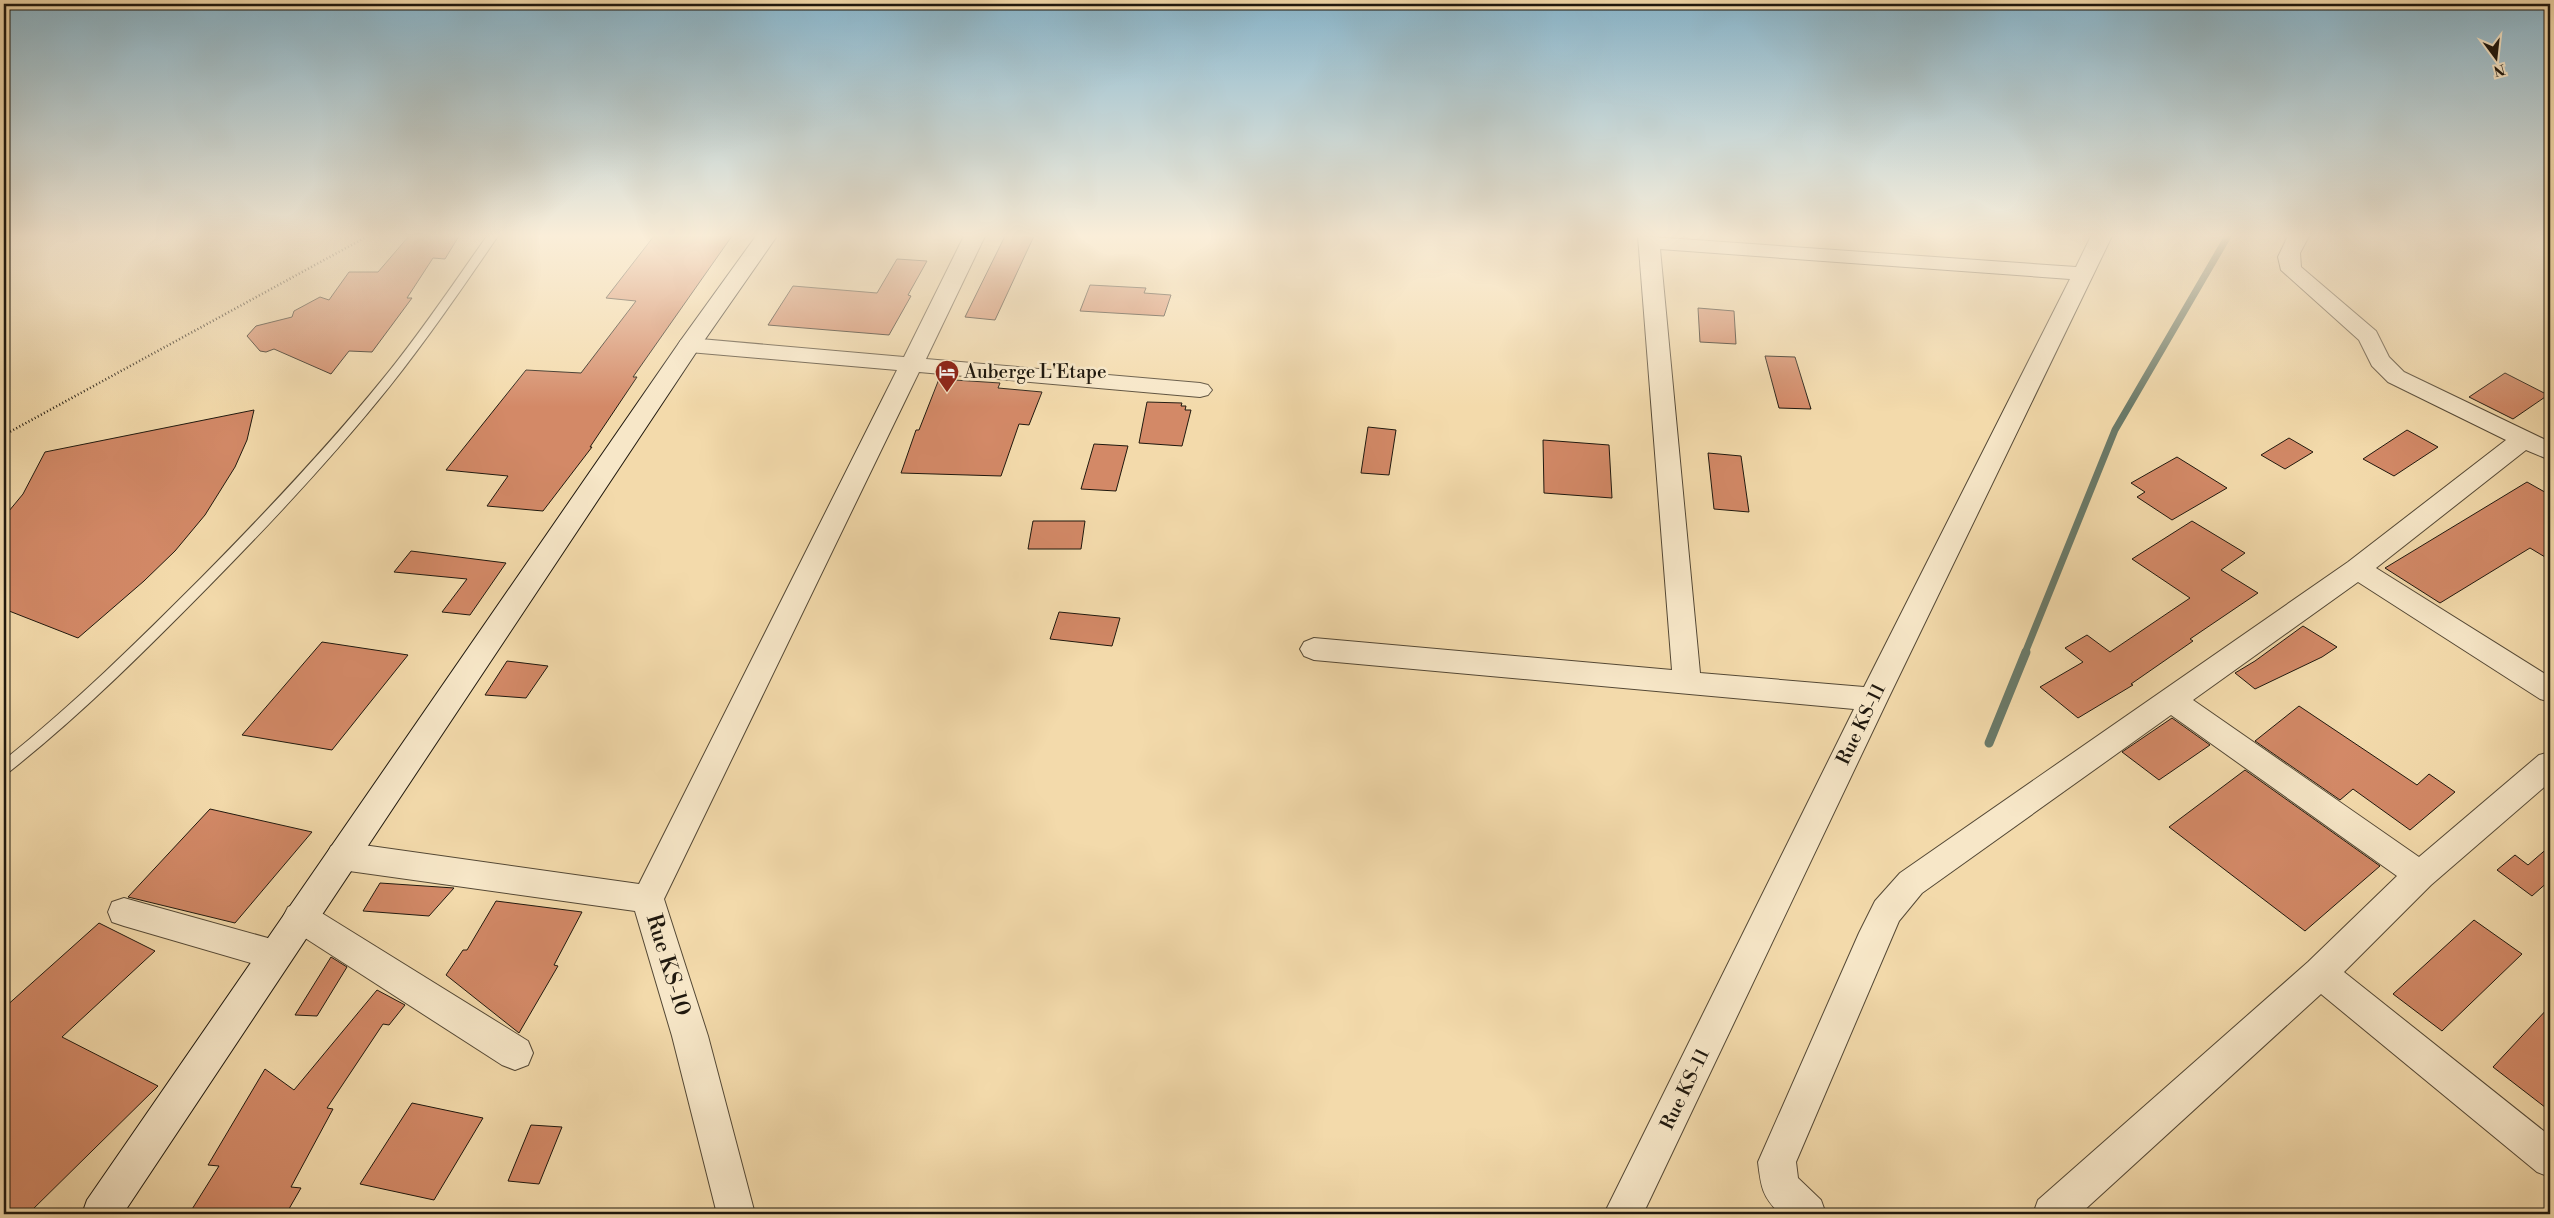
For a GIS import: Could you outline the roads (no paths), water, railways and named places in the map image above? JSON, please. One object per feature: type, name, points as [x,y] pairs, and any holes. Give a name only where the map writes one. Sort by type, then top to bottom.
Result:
[{"type":"street","points":[[101,1214],[300,917],[688,345],[726,293]]},
{"type":"street","points":[[648,899],[947,293]]},
{"type":"street","points":[[1653,293],[1687,682]]},
{"type":"street","name":"Rue KS-11","points":[[1623,1214],[1873,699],[2074,293]]},
{"type":"street","points":[[2318,293],[2368,336],[2374,345],[2375,354],[2396,378],[2537,446]]},
{"type":"street","points":[[688,345],[1200,390]]},
{"type":"street","points":[[1807,1214],[1780,1187],[1777,1162],[1846,1007],[1871,944],[1887,912],[1911,883],[2356,569],[2537,446]]},
{"type":"street","points":[[2356,569],[2550,692]]},
{"type":"street","points":[[1314,649],[1873,699]]},
{"type":"street","points":[[2170,699],[2420,875]]},
{"type":"street","points":[[2052,1214],[2320,973],[2420,875],[2550,764]]},
{"type":"street","name":"Rue KS-10","points":[[342,856],[648,899],[690,1036],[736,1214]]},
{"type":"street","points":[[124,912],[275,955]]},
{"type":"street","points":[[300,917],[515,1053]]},
{"type":"street","points":[[2320,973],[2550,1159]]},
{"type":"lane","points":[[4,768],[37,742],[140,647],[233,554],[313,468],[386,382],[451,293]]},
{"type":"waterway","points":[[2025,653],[2115,430],[2195,293]]},
{"type":"waterway","points":[[1989,743],[2026,652]]},
{"type":"place","name":"Auberge L'Etape","points":[[947,393]]}]
